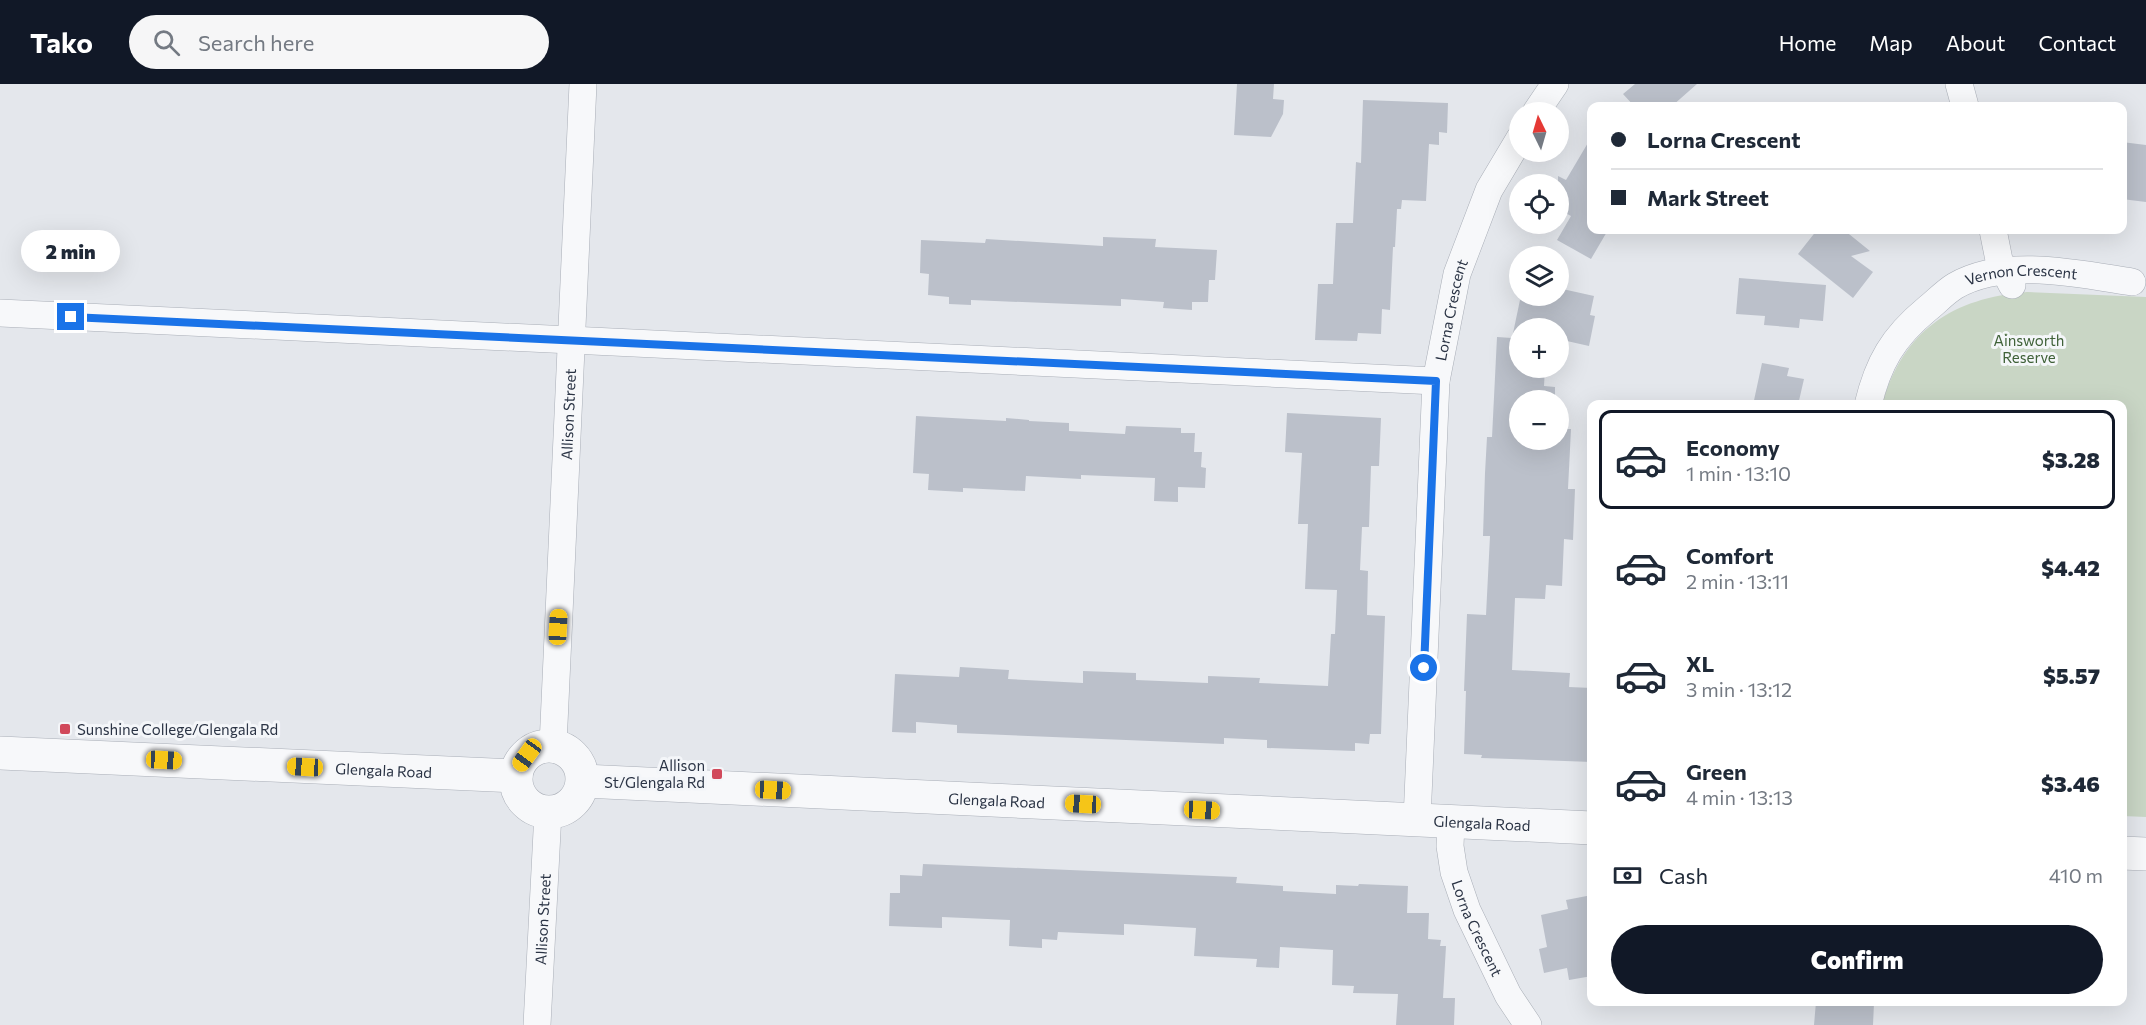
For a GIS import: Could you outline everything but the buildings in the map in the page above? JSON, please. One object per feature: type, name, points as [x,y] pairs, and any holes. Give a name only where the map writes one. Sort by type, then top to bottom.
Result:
[{"type":"street","name":"Allison Street","points":[[553,746],[583,84]]},
{"type":"street","points":[[1543,102],[1555,84]]},
{"type":"street","points":[[1959,84],[1964,102]]},
{"type":"street","name":"Lorna Crescent","points":[[1417,820],[1436,381],[1458,274],[1489,190],[1509,156]]},
{"type":"street","points":[[1994,234],[2000,260],[2010,276]]},
{"type":"street","points":[[2007,234],[2015,257],[2010,276]]},
{"type":"street","name":"Vernon Crescent","points":[[1869,400],[1878,370],[1887,352],[1900,334],[1921,314],[2010,276],[2139,282]]},
{"type":"street","points":[[0,313],[1436,381]]},
{"type":"street","points":[[553,746],[564,750],[575,759],[581,768],[583,781],[580,792],[572,803],[563,810],[548,812],[537,810],[525,801],[519,792],[516,776],[519,765],[527,755],[537,749],[553,746]]},
{"type":"street","name":"Glengala Road","points":[[0,753],[516,776]]},
{"type":"street","name":"Glengala Road","points":[[583,781],[1587,828]]},
{"type":"street","name":"Allison Street","points":[[537,1025],[548,812]]},
{"type":"street","name":"Lorna Crescent","points":[[1451,822],[1450,846],[1454,872],[1467,910],[1508,995],[1528,1025]]},
{"type":"street","points":[[2127,853],[2146,854]]},
{"type":"green space","name":"Ainsworth Reserve","points":[[2027,292],[2146,297],[2146,817],[2127,816],[2127,400],[1884,400],[1891,379],[1903,357],[1918,338],[1935,323],[1954,311],[2000,296]]},
{"type":"place","name":"Sunshine College/Glengala Rd","points":[[65,729]]},
{"type":"place","name":"Allison St/Glengala Rd","points":[[717,774]]},
{"type":"route","points":[[71,317],[1436,381],[1424,668]]}]
